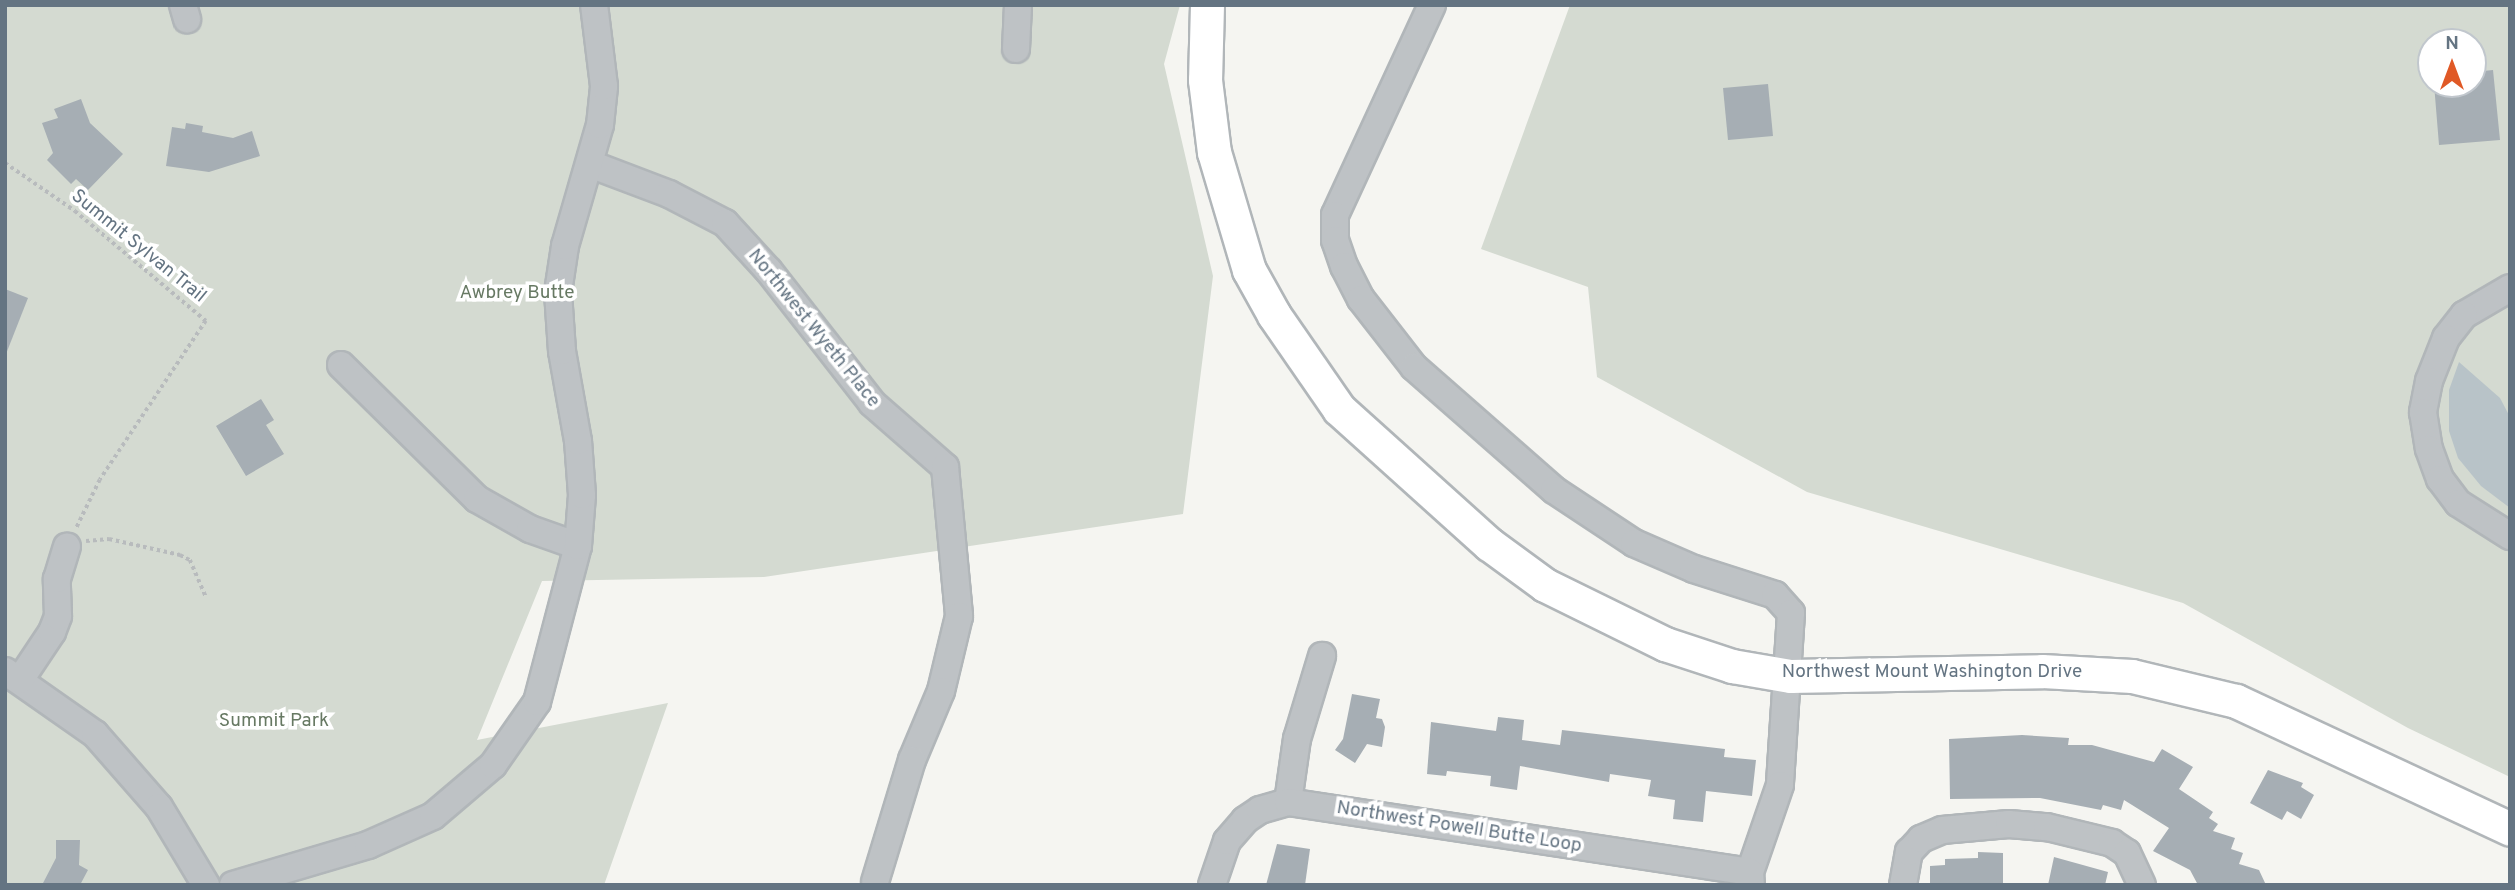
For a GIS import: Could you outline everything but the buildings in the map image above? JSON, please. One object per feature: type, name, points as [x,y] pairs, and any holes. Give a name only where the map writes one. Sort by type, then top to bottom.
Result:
[{"type":"main road","name":"Northwest Mount Washington Drive","points":[[1207,5],[1205,80],[1214,152],[1232,223],[1249,270],[1274,316],[1339,409],[1489,544],[1545,585],[1665,644],[1732,666],[1790,676],[2042,671],[2132,676],[2236,701],[2510,829]]},
{"type":"street","points":[[233,885],[409,830],[460,798],[493,765],[537,702],[578,546],[582,495],[578,441],[562,351],[558,292],[565,246],[590,164],[604,86],[594,5]]},
{"type":"street","points":[[1016,49],[1017,5]]},
{"type":"street","points":[[1432,5],[1335,215],[1335,240],[1361,299],[1415,367],[1554,490],[1634,543],[1694,569],[1775,595],[1791,613],[1790,676],[1780,785],[1751,879]]},
{"type":"street","name":"Northwest Wyeth Place","points":[[590,164],[669,194],[725,223],[769,271],[872,403],[945,467],[959,616],[942,691],[912,760],[875,882]]},
{"type":"street","points":[[2510,288],[2464,315],[2446,338],[2429,382],[2423,412],[2429,449],[2440,478],[2458,503],[2510,536]]},
{"type":"street","points":[[341,365],[477,499],[530,529],[578,546]]},
{"type":"street","points":[[67,547],[57,579],[58,615],[52,632],[13,676],[94,734],[159,807],[206,885]]},
{"type":"street","points":[[1288,802],[1297,739],[1322,656]]},
{"type":"street","name":"Northwest Powell Butte Loop","points":[[1212,885],[1227,841],[1245,820],[1260,810],[1288,802],[1751,879]]},
{"type":"street","points":[[1903,885],[1909,852],[1922,839],[1942,830],[2009,824],[2047,827],[2112,843],[2127,853],[2142,885]]},
{"type":"path","name":"Summit Sylvan Trail","points":[[5,163],[75,211],[206,321],[100,480],[67,547]]},
{"type":"path","points":[[67,547],[109,539],[180,555],[190,561],[206,597]]},
{"type":"green space","name":"Awbrey Butte","points":[[5,5],[1180,5],[1164,64],[1213,276],[1183,514],[764,577],[542,581],[477,740],[668,703],[604,885],[5,885]]},
{"type":"green space","points":[[1570,5],[2510,5],[2510,777],[2408,728],[2183,603],[1807,492],[1597,377],[1588,287],[1481,249]]},
{"type":"shaded area","points":[[2459,362],[2500,398],[2510,417],[2510,508],[2481,486],[2458,458],[2449,431],[2449,390]]},
{"type":"park label","name":"Summit Park","points":[[274,722]]}]
